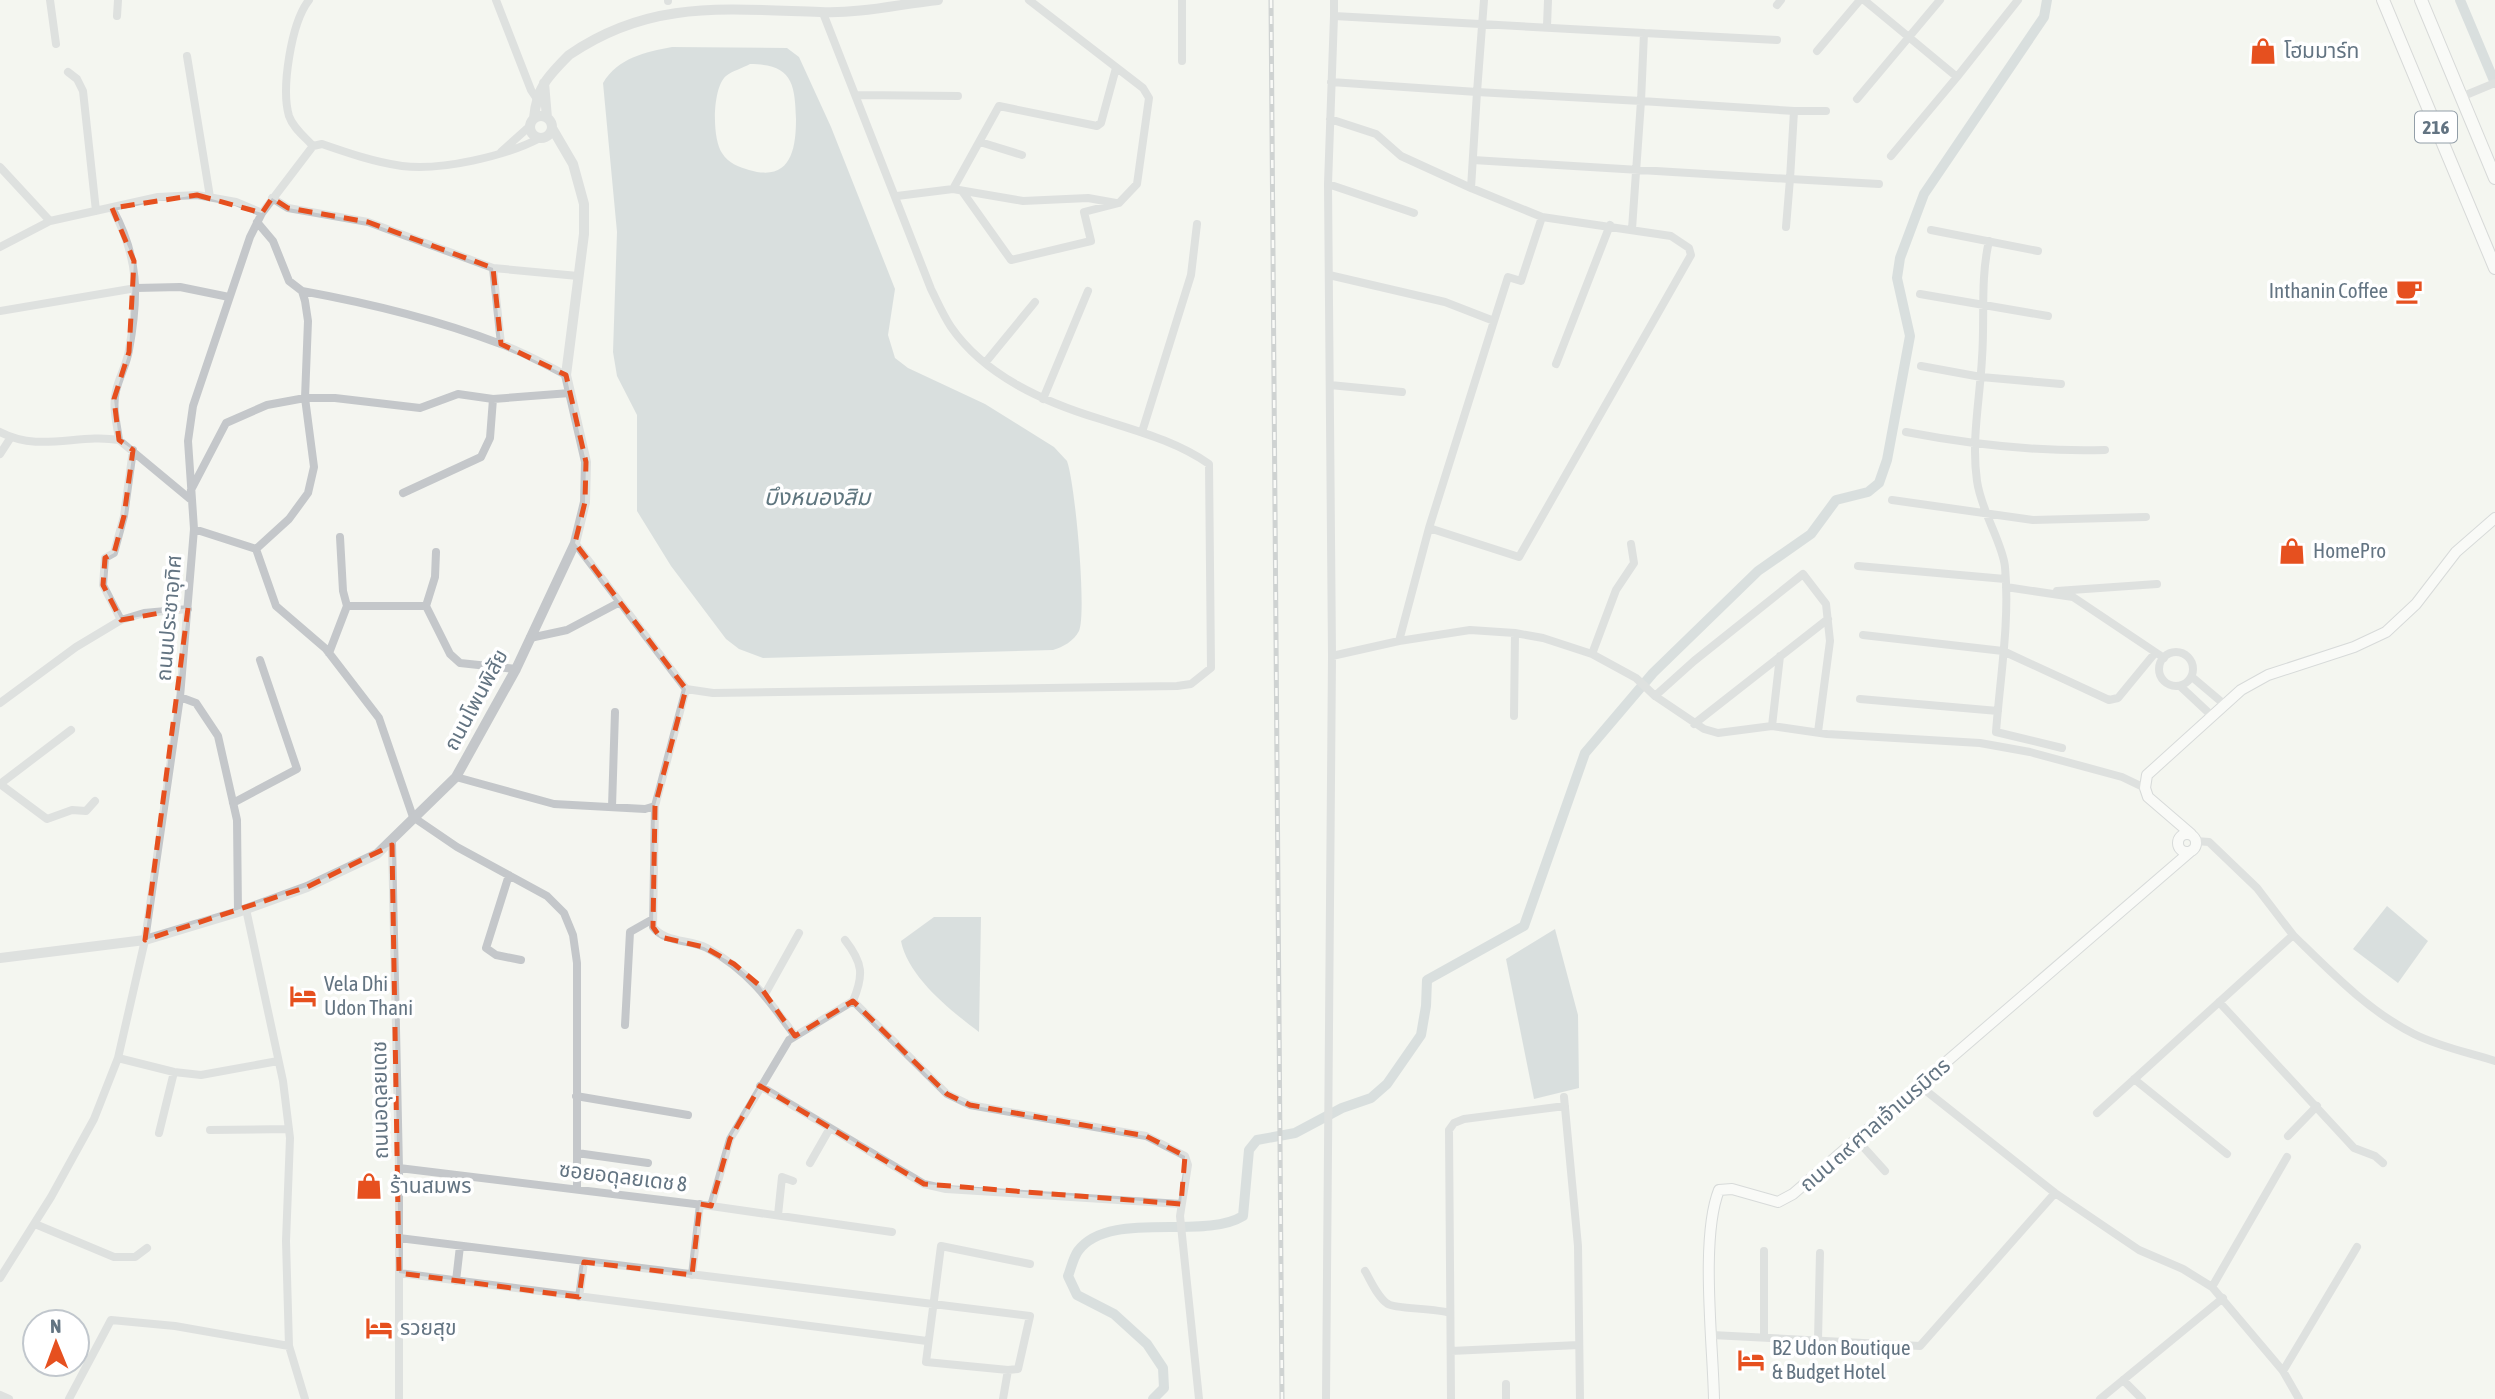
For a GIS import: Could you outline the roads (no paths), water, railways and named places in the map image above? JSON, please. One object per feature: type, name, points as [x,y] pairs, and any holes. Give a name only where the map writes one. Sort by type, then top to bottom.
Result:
[{"type":"highway","name":"216","points":[[2383,0],[2495,268]]},
{"type":"highway","name":"216","points":[[2421,0],[2495,178]]},
{"type":"main road","points":[[2187,843],[2171,819],[2148,797],[2145,788],[2147,775],[2224,704],[2268,675],[2354,647],[2386,632],[2416,604],[2456,552],[2495,518]]},
{"type":"main road","name":"ถนน ๓๙ ศาลเจ้าเนรมิตร","points":[[1714,1399],[1711,1231],[1713,1204],[1719,1190],[1732,1189],[1778,1202],[1793,1194],[2175,866],[2187,843]]},
{"type":"street","points":[[50,0],[56,44]]},
{"type":"street","points":[[117,16],[118,0]]},
{"type":"street","points":[[309,0],[298,19],[286,90],[293,125],[313,146],[322,144],[404,166],[435,165],[499,154],[520,148],[542,137],[549,118],[544,83]]},
{"type":"street","points":[[496,0],[536,99],[549,118]]},
{"type":"street","points":[[654,5],[668,1],[824,13],[937,0]]},
{"type":"street","points":[[958,190],[1011,260],[1091,241],[1084,212],[1119,203],[1137,184],[1149,98],[1143,88],[1029,0]]},
{"type":"street","points":[[1182,0],[1182,61]]},
{"type":"street","points":[[1326,1399],[1326,1137],[1329,1097],[1332,656],[1328,184],[1334,0]]},
{"type":"street","points":[[1471,188],[1484,0]]},
{"type":"street","points":[[1547,26],[1548,0]]},
{"type":"street","points":[[1817,51],[1862,0],[1957,77]]},
{"type":"street","points":[[1857,99],[1940,0]]},
{"type":"street","points":[[1891,156],[2018,0]]},
{"type":"street","points":[[575,543],[686,689],[713,693],[1191,684],[1211,668],[1209,464],[1194,454],[1142,432],[1043,399],[991,370],[952,328],[931,289],[824,13]]},
{"type":"street","points":[[568,154],[532,133],[536,99],[544,83],[579,45],[621,15]]},
{"type":"street","points":[[1334,16],[1777,40]]},
{"type":"street","points":[[1632,229],[1644,33]]},
{"type":"street","points":[[187,56],[210,197]]},
{"type":"street","points":[[958,190],[999,106],[1097,126],[1101,123],[1116,68]]},
{"type":"street","points":[[68,72],[77,79],[83,91],[96,211]]},
{"type":"street","points":[[1332,82],[1826,111]]},
{"type":"street","points":[[2461,97],[2495,83]]},
{"type":"street","points":[[856,95],[958,96]]},
{"type":"street","points":[[1786,227],[1794,111]]},
{"type":"street","points":[[499,154],[532,122],[549,118]]},
{"type":"street","name":"ถนนโพนพิสัย","points":[[0,958],[145,940],[242,910],[358,865],[392,842],[413,817],[456,777],[516,669],[575,543],[585,502],[586,462],[566,375],[584,234],[584,204],[580,182],[549,118]]},
{"type":"street","points":[[1330,119],[1376,134],[1401,156],[1542,217],[1671,236],[1689,248],[1691,255],[1519,557],[1429,528]]},
{"type":"street","points":[[980,142],[1022,155]]},
{"type":"street","name":"ถนนประชาอุทิศ","points":[[0,1278],[35,1224],[94,1119],[118,1058],[145,940],[180,697],[194,529],[189,496],[188,441],[193,406],[257,222],[272,198],[313,146]]},
{"type":"street","points":[[1473,160],[1879,184]]},
{"type":"street","points":[[0,167],[50,221]]},
{"type":"street","points":[[1328,184],[1414,214]]},
{"type":"street","points":[[897,196],[958,190],[1023,201],[1088,198],[1119,203]]},
{"type":"street","points":[[0,247],[50,221],[158,197],[210,197],[236,202],[262,213]]},
{"type":"street","points":[[272,198],[288,208],[368,222],[493,268],[578,275]]},
{"type":"street","points":[[112,208],[127,235],[134,261],[136,288],[129,352],[114,399],[119,440]]},
{"type":"street","points":[[1399,641],[1429,528],[1508,277],[1521,281],[1542,217]]},
{"type":"street","points":[[257,222],[274,241],[289,281],[302,291],[359,302],[502,344],[566,375]]},
{"type":"street","points":[[1142,432],[1191,275],[1197,224]]},
{"type":"street","points":[[1556,364],[1610,225]]},
{"type":"street","points":[[1931,230],[2038,251]]},
{"type":"street","points":[[1989,241],[1982,304],[1976,446],[1977,480],[1983,512],[2005,565],[2003,651],[1996,732],[2062,748]]},
{"type":"street","points":[[493,268],[502,344]]},
{"type":"street","points":[[1329,275],[1445,302],[1494,321]]},
{"type":"street","points":[[0,311],[136,288],[180,287],[229,298]]},
{"type":"street","points":[[256,549],[289,519],[313,483],[314,467],[305,398],[308,321],[302,291]]},
{"type":"street","points":[[1043,399],[1088,291]]},
{"type":"street","points":[[1920,294],[2048,316]]},
{"type":"street","points":[[985,363],[1035,302]]},
{"type":"street","points":[[1920,366],[1981,377],[2061,383]]},
{"type":"street","points":[[1330,385],[1402,391]]},
{"type":"street","points":[[0,432],[24,442],[62,444],[119,440],[189,496],[226,423],[267,405],[305,398],[335,398],[420,408],[458,394],[493,399],[570,393]]},
{"type":"street","points":[[403,493],[481,457],[490,438],[493,399]]},
{"type":"street","points":[[1906,432],[1976,446],[2046,452],[2105,450]]},
{"type":"street","points":[[0,453],[11,437]]},
{"type":"street","points":[[121,621],[103,584],[105,558],[114,553],[118,541],[133,450]]},
{"type":"street","points":[[1892,500],[2033,520],[2146,517]]},
{"type":"street","points":[[194,529],[256,549]]},
{"type":"street","points":[[329,653],[347,606],[343,591],[340,537]]},
{"type":"street","points":[[1592,654],[1616,590],[1634,563],[1631,544]]},
{"type":"street","points":[[256,549],[276,606],[329,653],[379,718],[387,733],[413,817],[457,847],[547,896],[564,913],[573,935],[577,963],[577,1188]]},
{"type":"street","points":[[436,552],[435,577],[426,606],[450,654],[460,663],[516,669]]},
{"type":"street","points":[[1858,566],[2006,583],[2073,597],[2164,658]]},
{"type":"street","points":[[1653,694],[1803,574],[1826,604],[1828,619],[1830,641],[1818,732]]},
{"type":"street","points":[[2047,593],[2157,584]]},
{"type":"street","points":[[530,638],[567,629],[620,602]]},
{"type":"street","points":[[347,606],[426,606]]},
{"type":"street","points":[[0,703],[76,648],[121,621],[144,613],[188,609]]},
{"type":"street","points":[[1694,724],[1828,619]]},
{"type":"street","points":[[1332,656],[1399,641],[1470,630],[1515,633],[1544,638],[1592,654],[1640,681],[1694,724],[1718,733],[1772,726],[1818,732],[1980,743],[2030,752],[2122,777],[2145,788]]},
{"type":"street","points":[[1514,716],[1515,633]]},
{"type":"street","points":[[1863,635],[2003,651],[2109,700],[2118,698],[2155,653]]},
{"type":"street","points":[[2180,686],[2192,677],[2193,668],[2186,656],[2172,653],[2164,658],[2160,668],[2162,678],[2170,685],[2180,686],[2211,715]]},
{"type":"street","points":[[1772,726],[1780,656]]},
{"type":"street","points":[[233,803],[297,769],[260,660]]},
{"type":"street","points":[[2192,677],[2224,704]]},
{"type":"street","points":[[686,689],[656,806],[653,927],[660,937],[704,947],[734,964],[765,994],[795,1036]]},
{"type":"street","points":[[180,697],[196,703],[218,736],[237,820],[242,910],[278,1061],[289,1129],[286,1246],[289,1346],[305,1399]]},
{"type":"street","points":[[1860,699],[1998,711]]},
{"type":"street","points":[[612,807],[615,712]]},
{"type":"street","points":[[71,730],[0,784],[47,819],[72,810],[86,811],[95,801]]},
{"type":"street","points":[[456,777],[554,804],[656,806]]},
{"type":"street","name":"ถนนอดุลยเดช","points":[[392,842],[399,1168],[399,1399]]},
{"type":"street","points":[[2187,843],[2209,842],[2257,888],[2293,935],[2336,976],[2411,1032],[2448,1049],[2495,1061]]},
{"type":"street","points":[[509,875],[486,948],[496,955],[521,960]]},
{"type":"street","points":[[625,1025],[630,932],[653,919]]},
{"type":"street","points":[[765,994],[799,933]]},
{"type":"street","points":[[2097,1113],[2293,935]]},
{"type":"street","points":[[845,940],[858,958],[862,970],[853,1001],[947,1094],[970,1105],[1146,1136],[1185,1156],[1188,1165],[1180,1216],[1199,1399]]},
{"type":"street","name":"ซอยอดุลยเดช 8","points":[[399,1168],[711,1206],[730,1139],[760,1086],[795,1036],[853,1001]]},
{"type":"street","points":[[2219,1002],[2354,1148],[2375,1156],[2383,1163]]},
{"type":"street","points":[[118,1058],[174,1072],[201,1075],[278,1061]]},
{"type":"street","points":[[159,1133],[174,1072]]},
{"type":"street","points":[[2134,1079],[2227,1154]]},
{"type":"street","points":[[760,1086],[924,1184],[946,1189],[1181,1204]]},
{"type":"street","points":[[1920,1086],[2055,1193],[2138,1250],[2183,1269],[2212,1287],[2283,1371],[2300,1399]]},
{"type":"street","points":[[576,1096],[688,1115]]},
{"type":"street","points":[[1451,1399],[1451,1126],[1464,1119],[1564,1102],[1577,1246],[1580,1399]]},
{"type":"street","points":[[2288,1136],[2317,1106]]},
{"type":"street","points":[[810,1163],[830,1128]]},
{"type":"street","points":[[210,1130],[289,1129]]},
{"type":"street","points":[[1857,1140],[1885,1171]]},
{"type":"street","points":[[577,1153],[648,1163]]},
{"type":"street","points":[[2212,1287],[2287,1157]]},
{"type":"street","points":[[778,1215],[782,1177],[793,1181]]},
{"type":"street","points":[[1712,1335],[1920,1346],[2055,1193]]},
{"type":"street","points":[[692,1275],[700,1204]]},
{"type":"street","points":[[711,1206],[892,1232]]},
{"type":"street","points":[[35,1224],[114,1257],[135,1257],[147,1248]]},
{"type":"street","points":[[399,1238],[931,1306],[1030,1316],[1018,1369],[1008,1370],[926,1362],[931,1306],[941,1246],[1030,1264]]},
{"type":"street","points":[[456,1281],[460,1246]]},
{"type":"street","points":[[2283,1371],[2357,1247]]},
{"type":"street","points":[[1764,1251],[1764,1337]]},
{"type":"street","points":[[1818,1340],[1820,1253]]},
{"type":"street","points":[[579,1297],[584,1262]]},
{"type":"street","points":[[1365,1271],[1385,1303],[1392,1307],[1431,1307],[1450,1313]]},
{"type":"street","points":[[399,1273],[927,1341]]},
{"type":"street","points":[[2100,1399],[2223,1298]]},
{"type":"street","points":[[69,1399],[111,1320],[175,1326],[289,1346]]},
{"type":"street","points":[[1451,1351],[1579,1345]]},
{"type":"street","points":[[1003,1399],[1008,1370]]},
{"type":"street","points":[[2123,1380],[2142,1399]]},
{"type":"street","points":[[1506,1384],[1506,1399]]},
{"type":"street","points":[[0,1395],[9,1399]]},
{"type":"water","name":"บึงหนองสิม","points":[[672,47],[787,48],[799,57],[831,127],[895,289],[888,335],[895,358],[908,368],[985,404],[1054,447],[1067,461],[1076,519],[1082,600],[1079,631],[1068,643],[1053,650],[763,658],[739,649],[726,639],[671,566],[637,511],[637,415],[617,376],[613,352],[617,232],[603,83],[609,74],[624,62],[642,54]],"holes":[[[750,64],[764,65],[783,72],[788,78],[794,95],[796,119],[794,142],[788,161],[774,172],[763,173],[738,166],[724,156],[716,137],[715,114],[718,91],[726,76]]]},
{"type":"water","points":[[2387,906],[2428,941],[2398,983],[2353,949]]},
{"type":"water","points":[[934,917],[981,917],[979,1032],[932,992],[905,954],[901,941]]},
{"type":"water","points":[[1555,929],[1578,1015],[1579,1088],[1534,1099],[1506,959]]},
{"type":"waterway","points":[[1153,1399],[1164,1388],[1163,1368],[1147,1344],[1114,1314],[1077,1295],[1068,1276],[1078,1251],[1092,1238],[1111,1231],[1205,1226],[1226,1223],[1243,1216],[1249,1150],[1257,1140],[1295,1133],[1342,1108],[1371,1098],[1387,1084],[1421,1035],[1427,980],[1524,926],[1585,753],[1653,673],[1758,571],[1811,534],[1836,500],[1868,492],[1879,483],[1887,460],[1910,336],[1897,278],[1900,258],[1924,194],[2044,17],[2047,0]]},
{"type":"waterway","points":[[2460,0],[2495,83]]},
{"type":"railway","points":[[1271,0],[1282,1399]]},
{"type":"place","name":"โฮมมาร์ท","points":[[2263,51]]},
{"type":"place","name":"Inthanin Coffee","points":[[2409,291]]},
{"type":"place","name":"HomePro","points":[[2292,551]]},
{"type":"place","name":"Vela Dhi Udon Thani","points":[[303,996]]},
{"type":"place","name":"ร้านสมพร","points":[[369,1186]]},
{"type":"place","name":"รวยสุข","points":[[379,1328]]},
{"type":"place","name":"B2 Udon Boutique & Budget Hotel","points":[[1751,1360]]}]
